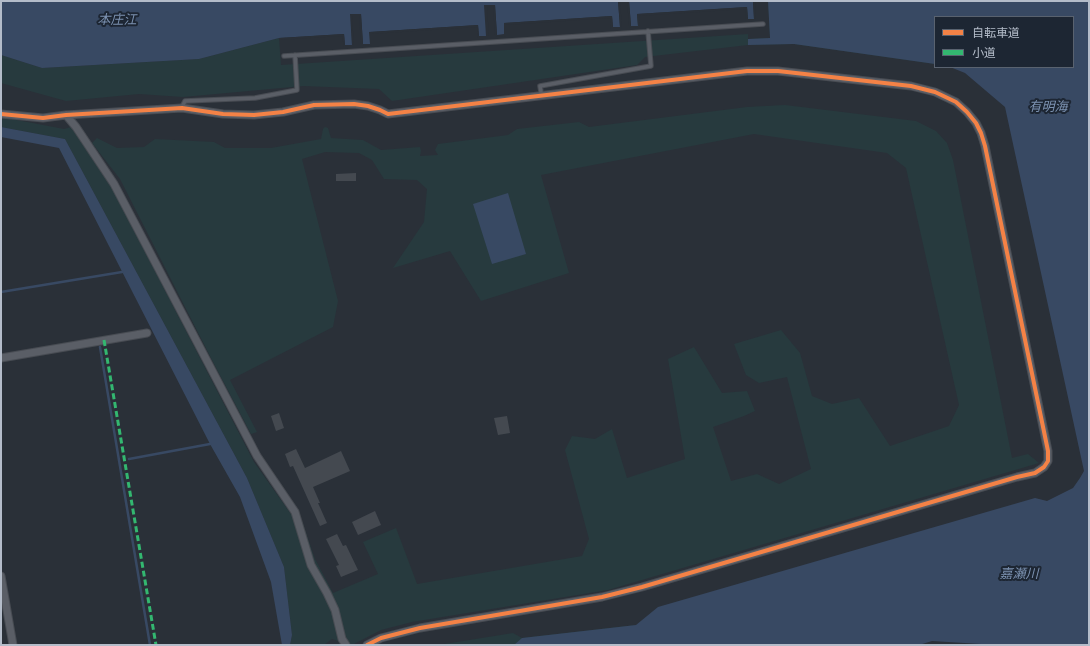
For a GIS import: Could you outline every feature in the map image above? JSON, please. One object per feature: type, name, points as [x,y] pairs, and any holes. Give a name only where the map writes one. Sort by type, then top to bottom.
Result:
[{"type":"street","points":[[1,114],[43,118],[66,115],[182,108],[223,114],[254,115],[283,112],[314,105],[354,104],[368,106],[388,114],[747,71],[778,71],[910,86],[935,92],[956,102],[967,112],[976,124],[981,133],[985,146],[1048,451],[1048,461],[1044,467],[1035,473],[1017,476],[642,587],[602,597],[420,628],[381,638],[367,645]]},
{"type":"street","points":[[66,115],[76,127],[114,184],[257,456],[295,512],[311,565],[335,610],[342,639],[346,645]]},
{"type":"street","points":[[1,358],[147,333]]},
{"type":"street","points":[[1,576],[13,645]]},
{"type":"lane","points":[[284,56],[763,24]]},
{"type":"lane","points":[[541,92],[540,86],[651,66],[648,31]]},
{"type":"lane","points":[[182,108],[185,102],[255,98],[297,90],[295,55]]},
{"type":"green space","points":[[768,1],[934,21],[934,64],[794,44],[748,45],[645,57],[637,65],[392,101],[379,89],[303,86],[183,97],[139,94],[66,101],[1,83],[1,55],[42,68],[199,59],[279,38],[281,65],[748,34],[748,39],[770,38]]},
{"type":"green space","points":[[785,105],[916,121],[936,131],[947,143],[953,160],[1012,458],[1028,454],[1039,463],[608,590],[412,622],[381,630],[352,645],[332,639],[324,645],[290,645],[292,635],[284,567],[247,478],[65,139],[1,127],[1,117],[64,129],[71,127],[112,188],[254,462],[291,514],[300,515],[315,559],[333,593],[378,574],[363,542],[396,528],[417,584],[582,556],[589,539],[565,450],[572,436],[595,439],[612,429],[627,478],[685,459],[668,359],[694,347],[722,393],[747,391],[755,411],[713,427],[731,481],[757,474],[779,484],[811,469],[787,377],[759,383],[746,375],[734,344],[781,330],[800,353],[812,396],[832,404],[859,398],[890,446],[949,426],[959,405],[906,168],[887,153],[754,134],[541,175],[569,273],[481,301],[450,251],[393,268],[424,222],[427,189],[417,180],[384,179],[372,160],[359,153],[325,152],[302,159],[338,301],[333,327],[230,380],[257,432],[251,434],[120,179],[92,143],[97,138],[117,148],[144,147],[155,139],[214,142],[225,148],[271,148],[321,139],[323,129],[325,127],[328,128],[331,138],[363,140],[381,150],[420,147],[420,156],[438,155],[435,150],[438,144],[508,135],[517,129],[579,122],[589,127],[747,107]]},
{"type":"green space","points":[[636,625],[564,645],[438,645],[513,633],[522,638]]},
{"type":"water","name":"本庄江","points":[[1,1],[618,1],[620,27],[613,27],[612,16],[504,23],[504,35],[497,35],[495,5],[485,5],[487,36],[479,36],[478,25],[370,32],[370,44],[363,44],[361,14],[351,14],[352,45],[345,45],[344,34],[279,38],[199,59],[42,68],[1,55]]},
{"type":"water","points":[[629,1],[753,1],[754,19],[748,19],[747,7],[637,14],[638,26],[631,26]]},
{"type":"water","points":[[768,1],[1089,1],[1089,645],[997,645],[932,641],[919,645],[514,645],[522,638],[636,625],[658,607],[1035,498],[1047,501],[1073,488],[1084,471],[1005,107],[965,73],[952,68],[1074,68],[1074,16],[934,16],[934,64],[794,44],[748,45],[748,39],[770,38]]},
{"type":"water","points":[[1,127],[65,139],[247,478],[284,567],[292,635],[290,645],[282,645],[271,582],[240,497],[210,444],[59,148],[1,137]]},
{"type":"water","points":[[508,193],[526,254],[492,264],[473,204]]},
{"type":"pier","points":[[618,1],[620,1],[621,29],[611,29],[610,18],[506,25],[506,36],[496,37],[493,7],[487,7],[489,36],[487,38],[478,38],[477,27],[372,34],[372,45],[362,46],[359,16],[352,16],[353,47],[344,47],[342,36],[279,40],[279,38],[344,34],[345,45],[352,45],[350,14],[361,14],[363,44],[370,44],[369,32],[478,25],[479,36],[486,36],[484,5],[495,5],[497,35],[504,34],[504,23],[612,16],[613,27],[620,27]]},
{"type":"pier","points":[[627,1],[629,1],[631,26],[638,26],[637,14],[747,7],[748,19],[754,19],[753,1],[755,1],[756,19],[755,21],[746,21],[745,9],[639,16],[640,27],[630,28]]},
{"type":"building","points":[[356,173],[356,181],[336,181],[336,174]]},
{"type":"building","points":[[279,413],[284,428],[276,431],[271,416]]},
{"type":"building","points":[[507,416],[510,433],[498,435],[494,418]]},
{"type":"building","points":[[296,449],[305,468],[341,451],[350,471],[313,487],[327,523],[320,526],[293,466],[290,467],[285,454]]},
{"type":"building","points":[[375,511],[381,525],[358,535],[352,522]]},
{"type":"building","points":[[337,534],[343,546],[346,545],[358,570],[341,577],[336,566],[339,565],[326,539]]},
{"type":"waterway","points":[[1,292],[122,272]]},
{"type":"waterway","points":[[100,347],[150,645]]},
{"type":"waterway","points":[[129,459],[210,444]]},
{"type":"marked path","points":[[104,340],[156,645]]},
{"type":"cycle path","points":[[1,114],[43,118],[66,115],[182,108],[223,114],[254,115],[283,112],[314,105],[354,104],[368,106],[388,114],[747,71],[778,71],[911,86],[935,92],[956,102],[976,123],[985,146],[1048,451],[1048,461],[1044,467],[1035,473],[642,587],[602,597],[420,628],[381,638],[367,645]]},
{"type":"water label","name":"有明海","points":[[1048,108]]},
{"type":"water label","name":"嘉瀬川","points":[[1019,575]]}]
